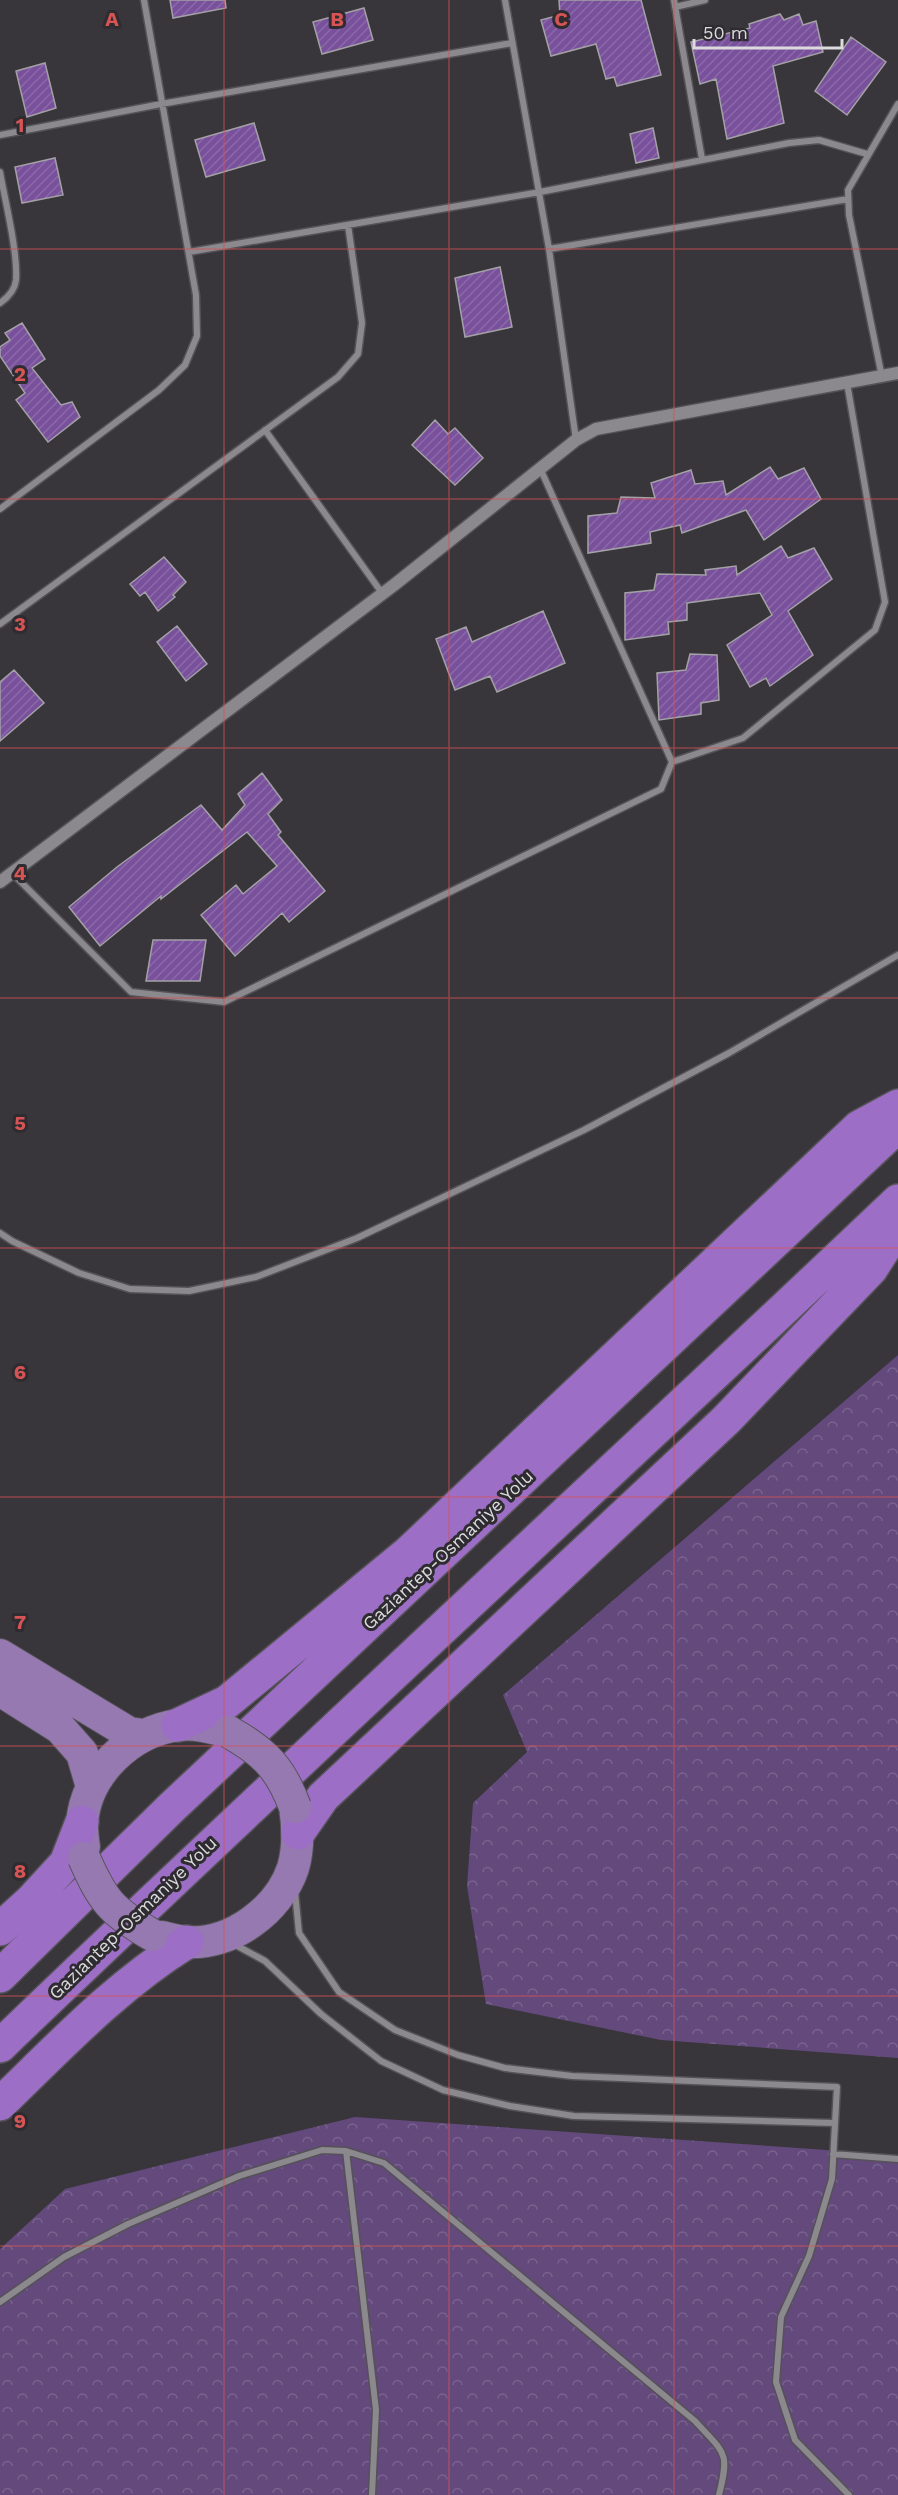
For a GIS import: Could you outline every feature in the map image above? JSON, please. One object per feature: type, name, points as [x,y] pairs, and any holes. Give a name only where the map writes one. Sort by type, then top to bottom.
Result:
[{"type":"highway","points":[[178,1725],[227,1702],[408,1553],[859,1127],[898,1106]]},
{"type":"highway","name":"Gaziantep-Osmaniye Yolu","points":[[0,1976],[171,1808],[898,1126]]},
{"type":"highway","name":"Gaziantep-Osmaniye Yolu","points":[[0,2046],[216,1839],[898,1201]]},
{"type":"highway","points":[[297,1820],[726,1420],[871,1269],[898,1227]]},
{"type":"highway","points":[[0,1929],[32,1900],[66,1863],[82,1822]]},
{"type":"highway","points":[[0,2104],[101,2006],[157,1960],[186,1942]]},
{"type":"main road","points":[[0,1655],[129,1733],[143,1735]]},
{"type":"main road","points":[[0,1690],[60,1728],[82,1753],[92,1787]]},
{"type":"main road","points":[[178,1725],[204,1725],[229,1732],[252,1744],[271,1762],[286,1783],[297,1820],[293,1868],[277,1898],[252,1923],[221,1938],[186,1942],[152,1935],[121,1917],[98,1891],[84,1858],[82,1822],[92,1787],[113,1756],[143,1735],[178,1725]]},
{"type":"street","points":[[0,509],[159,390],[185,365],[197,336],[196,295],[144,0]]},
{"type":"street","points":[[505,0],[540,192],[576,440]]},
{"type":"street","points":[[702,159],[675,3],[705,0]]},
{"type":"street","points":[[0,135],[161,104],[512,43]]},
{"type":"street","points":[[882,377],[849,215],[848,190],[898,104]]},
{"type":"street","points":[[189,252],[540,192],[789,142],[819,140],[867,154]]},
{"type":"street","points":[[0,172],[16,282],[9,297],[0,303]]},
{"type":"street","points":[[549,249],[848,199]]},
{"type":"street","points":[[0,624],[338,377],[358,354],[362,323],[348,225]]},
{"type":"street","points":[[0,882],[382,593],[576,440],[596,429],[898,373]]},
{"type":"street","points":[[672,762],[743,738],[875,630],[885,602],[847,383]]},
{"type":"street","points":[[265,430],[382,593]]},
{"type":"street","points":[[12,873],[131,992],[224,1002],[661,789],[672,762],[540,468]]},
{"type":"street","points":[[0,1233],[79,1273],[130,1289],[189,1291],[256,1277],[357,1238],[584,1130],[729,1053],[898,955]]},
{"type":"street","points":[[293,1868],[299,1933],[339,1992],[395,2030],[458,2055],[505,2068],[572,2076],[837,2087],[832,2179],[820,2226],[809,2256],[781,2317],[776,2382],[795,2440],[849,2495]]},
{"type":"street","points":[[221,1938],[265,1961],[321,2014],[381,2061],[443,2090],[510,2106],[574,2116],[834,2123]]},
{"type":"street","points":[[0,2302],[64,2257],[128,2224],[239,2176],[322,2150],[346,2151],[384,2163],[695,2421],[721,2449],[726,2464],[719,2495]]},
{"type":"street","points":[[346,2151],[376,2410],[372,2495]]},
{"type":"street","points":[[833,2154],[898,2159]]},
{"type":"green space","points":[[898,1355],[898,2058],[661,2040],[486,2004],[467,1886],[473,1803],[527,1752],[503,1695]]},
{"type":"green space","points":[[355,2117],[898,2155],[898,2495],[0,2495],[0,2249],[65,2189]]},
{"type":"building","points":[[170,0],[225,0],[226,8],[173,18]]},
{"type":"building","points":[[559,0],[641,0],[661,75],[617,86],[614,77],[606,79],[596,44],[551,56],[541,20],[560,15]]},
{"type":"building","points":[[364,8],[373,40],[322,54],[313,22]]},
{"type":"building","points":[[780,14],[784,20],[799,14],[803,25],[816,21],[823,52],[773,66],[784,123],[727,139],[716,79],[700,84],[691,42],[750,28],[749,24]]},
{"type":"building","points":[[851,37],[886,62],[847,115],[815,91]]},
{"type":"building","points":[[45,63],[56,108],[27,117],[16,71]]},
{"type":"building","points":[[254,123],[265,160],[206,177],[195,140]]},
{"type":"building","points":[[653,128],[659,158],[636,163],[630,134]]},
{"type":"building","points":[[55,158],[63,195],[22,203],[15,167]]},
{"type":"building","points":[[500,267],[512,327],[465,337],[455,278]]},
{"type":"building","points":[[22,323],[45,359],[32,368],[61,405],[72,402],[80,417],[48,442],[16,400],[25,393],[0,356],[0,347],[10,340],[5,333]]},
{"type":"building","points":[[435,420],[448,434],[455,428],[483,458],[455,485],[412,445]]},
{"type":"building","points":[[770,467],[778,479],[804,468],[821,499],[764,540],[746,510],[682,533],[680,525],[650,532],[651,543],[588,553],[588,516],[617,513],[621,497],[655,498],[651,483],[691,470],[695,484],[723,481],[726,495]]},
{"type":"building","points":[[781,546],[788,558],[814,548],[832,579],[788,611],[813,655],[770,686],[766,678],[750,687],[727,645],[772,615],[760,593],[687,603],[687,620],[668,622],[669,634],[625,640],[625,593],[654,590],[657,574],[706,575],[705,570],[736,566],[737,575]]},
{"type":"building","points":[[164,557],[186,582],[173,595],[175,597],[158,611],[145,592],[140,596],[130,584]]},
{"type":"building","points":[[543,611],[565,663],[497,692],[490,676],[455,690],[436,639],[466,627],[472,642]]},
{"type":"building","points":[[177,626],[207,664],[186,681],[157,642]]},
{"type":"building","points":[[690,654],[717,655],[719,700],[701,703],[701,714],[659,720],[657,673],[686,670]]},
{"type":"building","points":[[14,670],[44,703],[0,741],[0,682]]},
{"type":"building","points":[[262,773],[282,800],[268,814],[281,832],[278,835],[325,891],[289,922],[282,913],[235,956],[201,915],[236,885],[243,894],[277,866],[247,832],[161,899],[161,896],[100,946],[69,907],[117,867],[201,805],[222,830],[245,805],[238,794]]},
{"type":"building","points":[[153,940],[206,940],[200,981],[146,981]]}]
